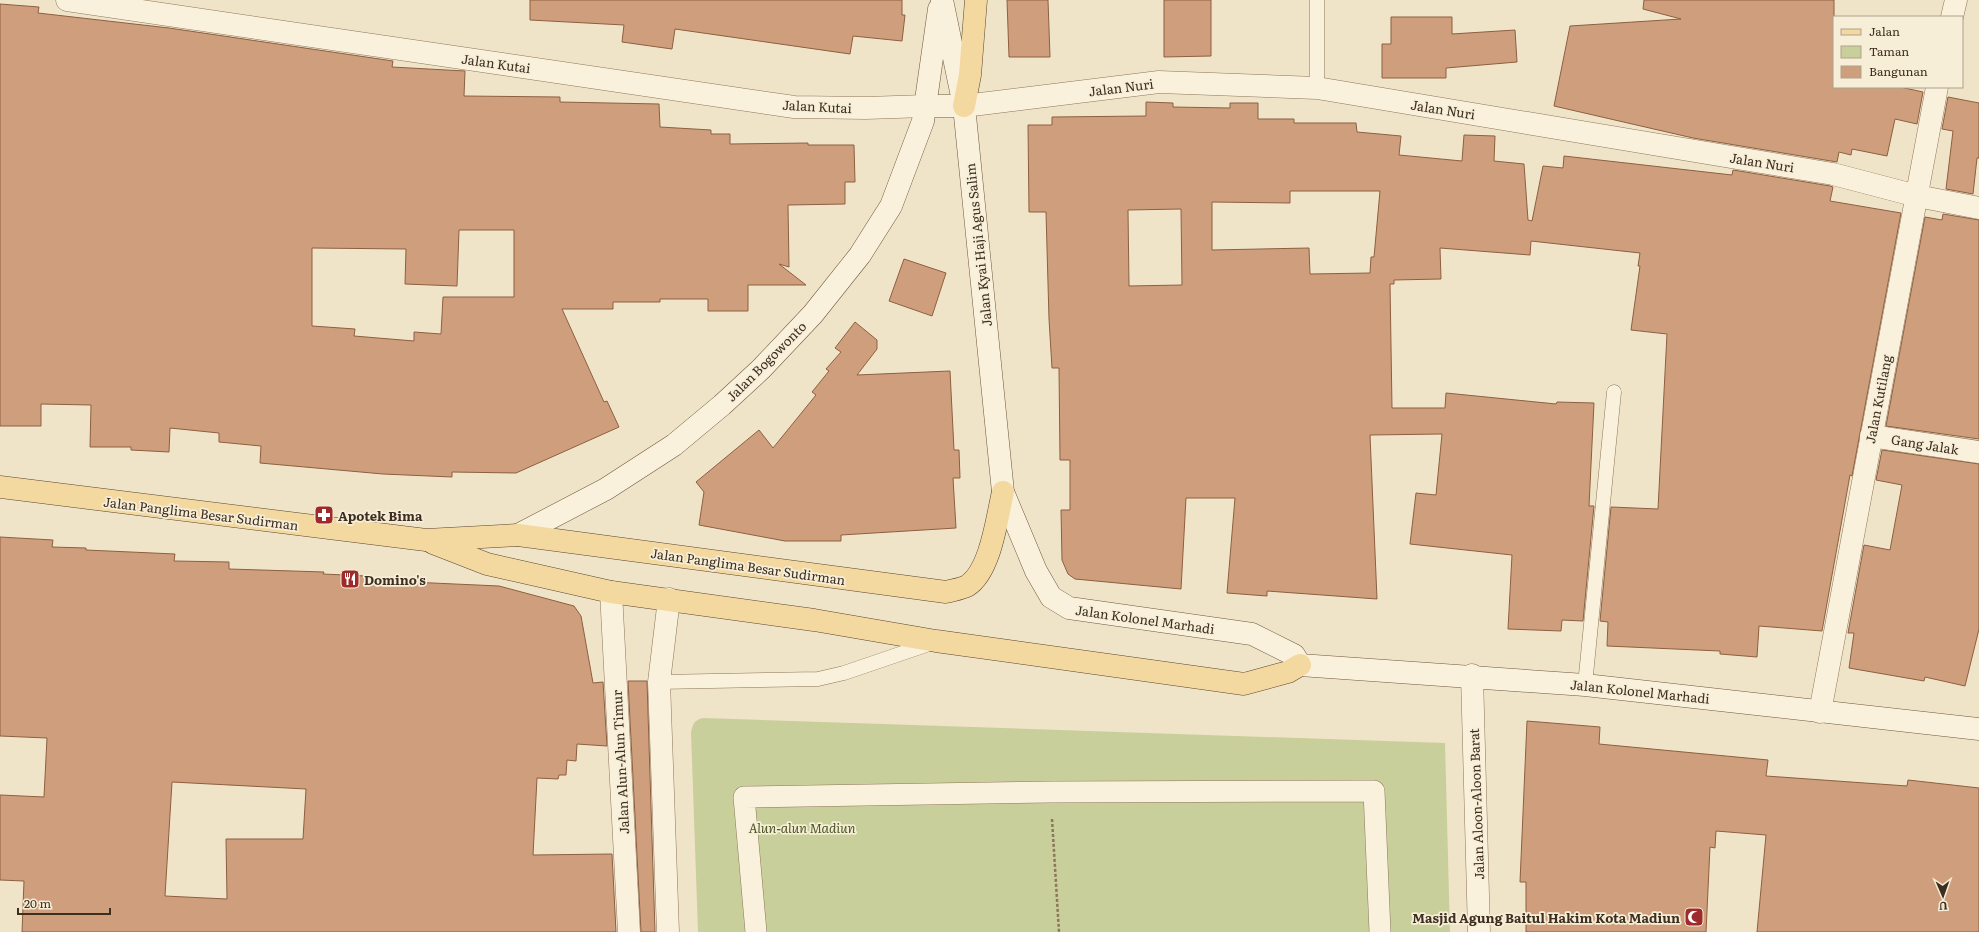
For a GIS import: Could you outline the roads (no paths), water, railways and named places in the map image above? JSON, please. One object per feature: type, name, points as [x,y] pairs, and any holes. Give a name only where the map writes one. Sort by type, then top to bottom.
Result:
[{"type":"main road","points":[[964,106],[970,75],[976,0]]},
{"type":"main road","name":"Jalan Panglima Besar Sudirman","points":[[0,487],[426,540],[518,535],[946,592],[967,585],[980,571],[990,551],[1003,492]]},
{"type":"main road","name":"Jalan Panglima Besar Sudirman","points":[[426,540],[487,564],[611,592],[814,620],[936,641]]},
{"type":"main road","name":"Jalan Kolonel Marhadi","points":[[936,641],[1244,684],[1288,672],[1300,665]]},
{"type":"street","name":"Jalan Kutai","points":[[67,0],[794,107],[866,108],[964,106]]},
{"type":"street","name":"Jalan Bogowonto","points":[[518,535],[606,489],[674,445],[722,405],[761,369],[813,314],[860,256],[891,206],[923,121],[941,0]]},
{"type":"street","name":"Jalan Kyai Haji Agus Salim","points":[[941,0],[964,106],[1003,492]]},
{"type":"street","points":[[1952,16],[1956,0]]},
{"type":"street","name":"Jalan Nuri","points":[[964,106],[1159,82],[1317,88],[1833,174],[1917,196],[1979,208]]},
{"type":"street","name":"Jalan Kutilang","points":[[1820,712],[1917,196],[1936,88]]},
{"type":"street","name":"Gang Jalak","points":[[1871,436],[1979,452]]},
{"type":"street","name":"Jalan Kolonel Marhadi","points":[[1003,492],[1036,571],[1051,597],[1070,608],[1107,615],[1252,634],[1294,655],[1300,665],[1472,675],[1585,685],[1979,729]]},
{"type":"street","name":"Jalan Alun-Alun Timur","points":[[611,592],[629,932]]},
{"type":"street","points":[[668,932],[659,682],[669,599]]},
{"type":"street","name":"Jalan Aloon-Aloon Barat","points":[[1472,675],[1479,932]]},
{"type":"street","points":[[756,932],[744,797],[1051,792],[1374,791],[1380,932]]},
{"type":"lane","points":[[1317,0],[1317,88]]},
{"type":"lane","points":[[1585,685],[1614,392]]},
{"type":"lane","points":[[659,682],[818,679],[844,673],[936,641]]},
{"type":"place","name":"Apotek Bima","points":[[324,515]]},
{"type":"place","name":"Domino's","points":[[350,579]]},
{"type":"place","name":"Masjid Agung Baitul Hakim Kota Madiun","points":[[1694,917]]},
{"type":"park label","name":"Alun-alun Madiun","points":[[802,827]]}]
